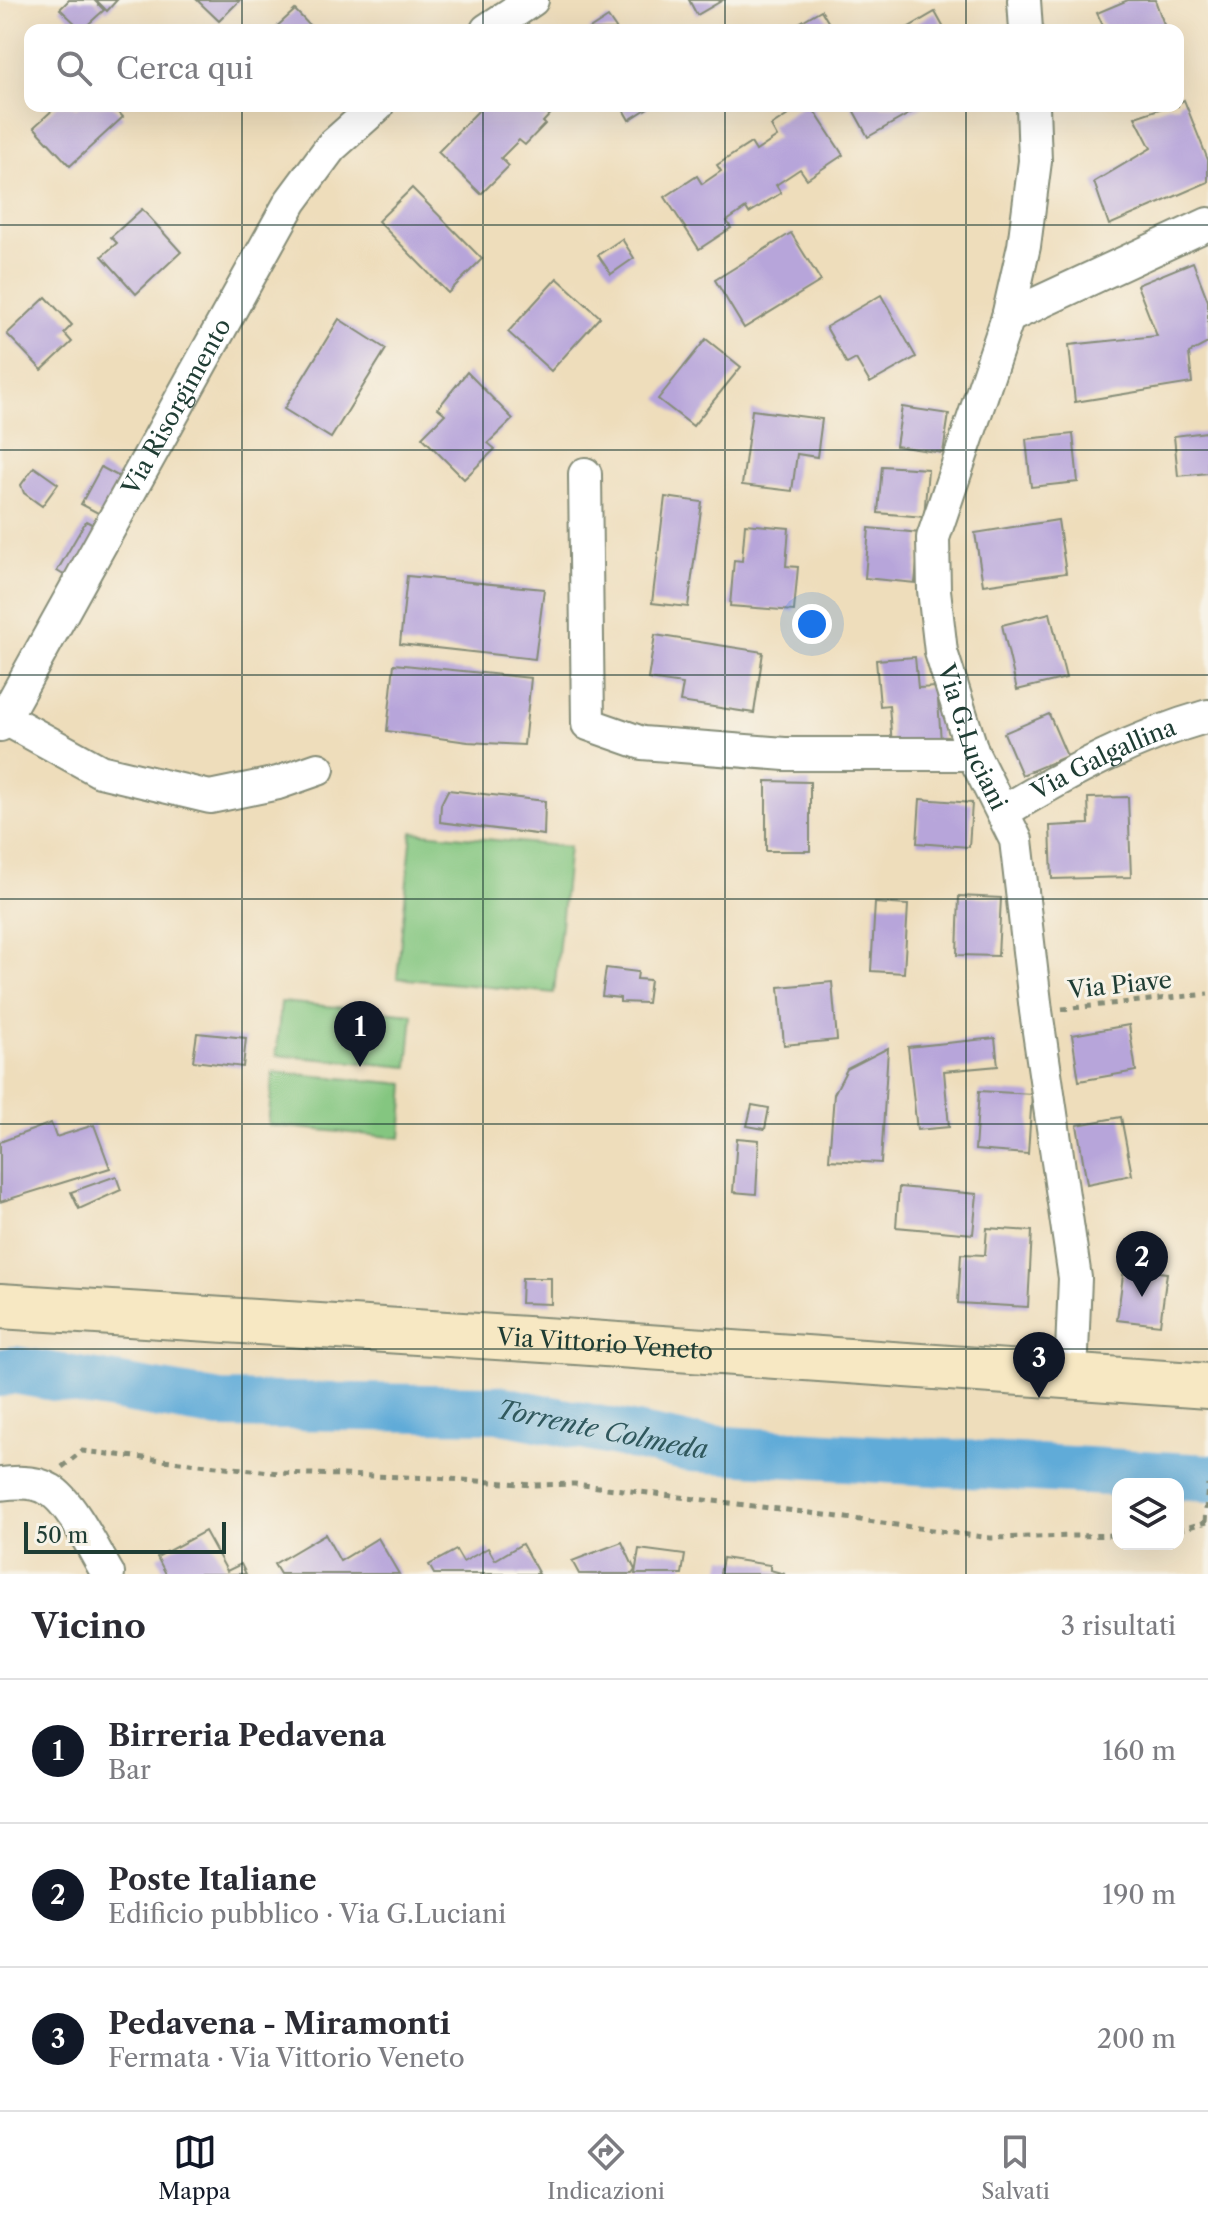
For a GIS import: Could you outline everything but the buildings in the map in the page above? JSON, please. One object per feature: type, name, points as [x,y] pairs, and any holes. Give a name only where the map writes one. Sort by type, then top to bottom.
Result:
[{"type":"main road","name":"Via Vittorio Veneto","points":[[0,1306],[1208,1386]]},
{"type":"street","points":[[496,24],[532,0]]},
{"type":"street","points":[[1024,0],[1026,24]]},
{"type":"street","name":"Via Risorgimento","points":[[2,722],[291,201],[331,147],[370,112]]},
{"type":"street","name":"Via G.Luciani","points":[[1033,112],[1035,161],[1024,246],[1008,317],[933,538],[934,590],[941,652],[973,754],[1016,840],[1036,1011],[1075,1278],[1071,1377]]},
{"type":"street","points":[[1008,317],[1208,224]]},
{"type":"street","points":[[585,474],[588,724],[642,743],[769,753],[973,754]]},
{"type":"street","name":"Via Galgallina","points":[[1003,812],[1076,768],[1170,727],[1208,716]]},
{"type":"street","points":[[2,722],[100,771],[210,797],[278,783],[318,769]]},
{"type":"street","points":[[0,1484],[40,1485],[52,1490],[108,1574]]},
{"type":"path","name":"Via Piave","points":[[1036,1011],[1208,994]]},
{"type":"path","points":[[40,1485],[82,1451],[279,1473],[534,1485],[574,1484],[990,1538],[1112,1535]]},
{"type":"path","points":[[1184,1528],[1206,1522],[1208,1485]]},
{"type":"green space","points":[[412,832],[569,847],[554,993],[397,978]]},
{"type":"green space","points":[[281,1002],[413,1014],[408,1067],[276,1055]]},
{"type":"green space","points":[[273,1072],[405,1084],[401,1138],[268,1125]]},
{"type":"waterway","name":"Torrente Colmeda","points":[[0,1373],[14,1370],[220,1405],[498,1409],[690,1448],[1208,1478]]},
{"type":"place","name":"Birreria Pedavena","points":[[360,1067]]},
{"type":"place","name":"Poste Italiane","points":[[1142,1297]]},
{"type":"place","name":"Pedavena - Miramonti","points":[[1039,1398]]}]
